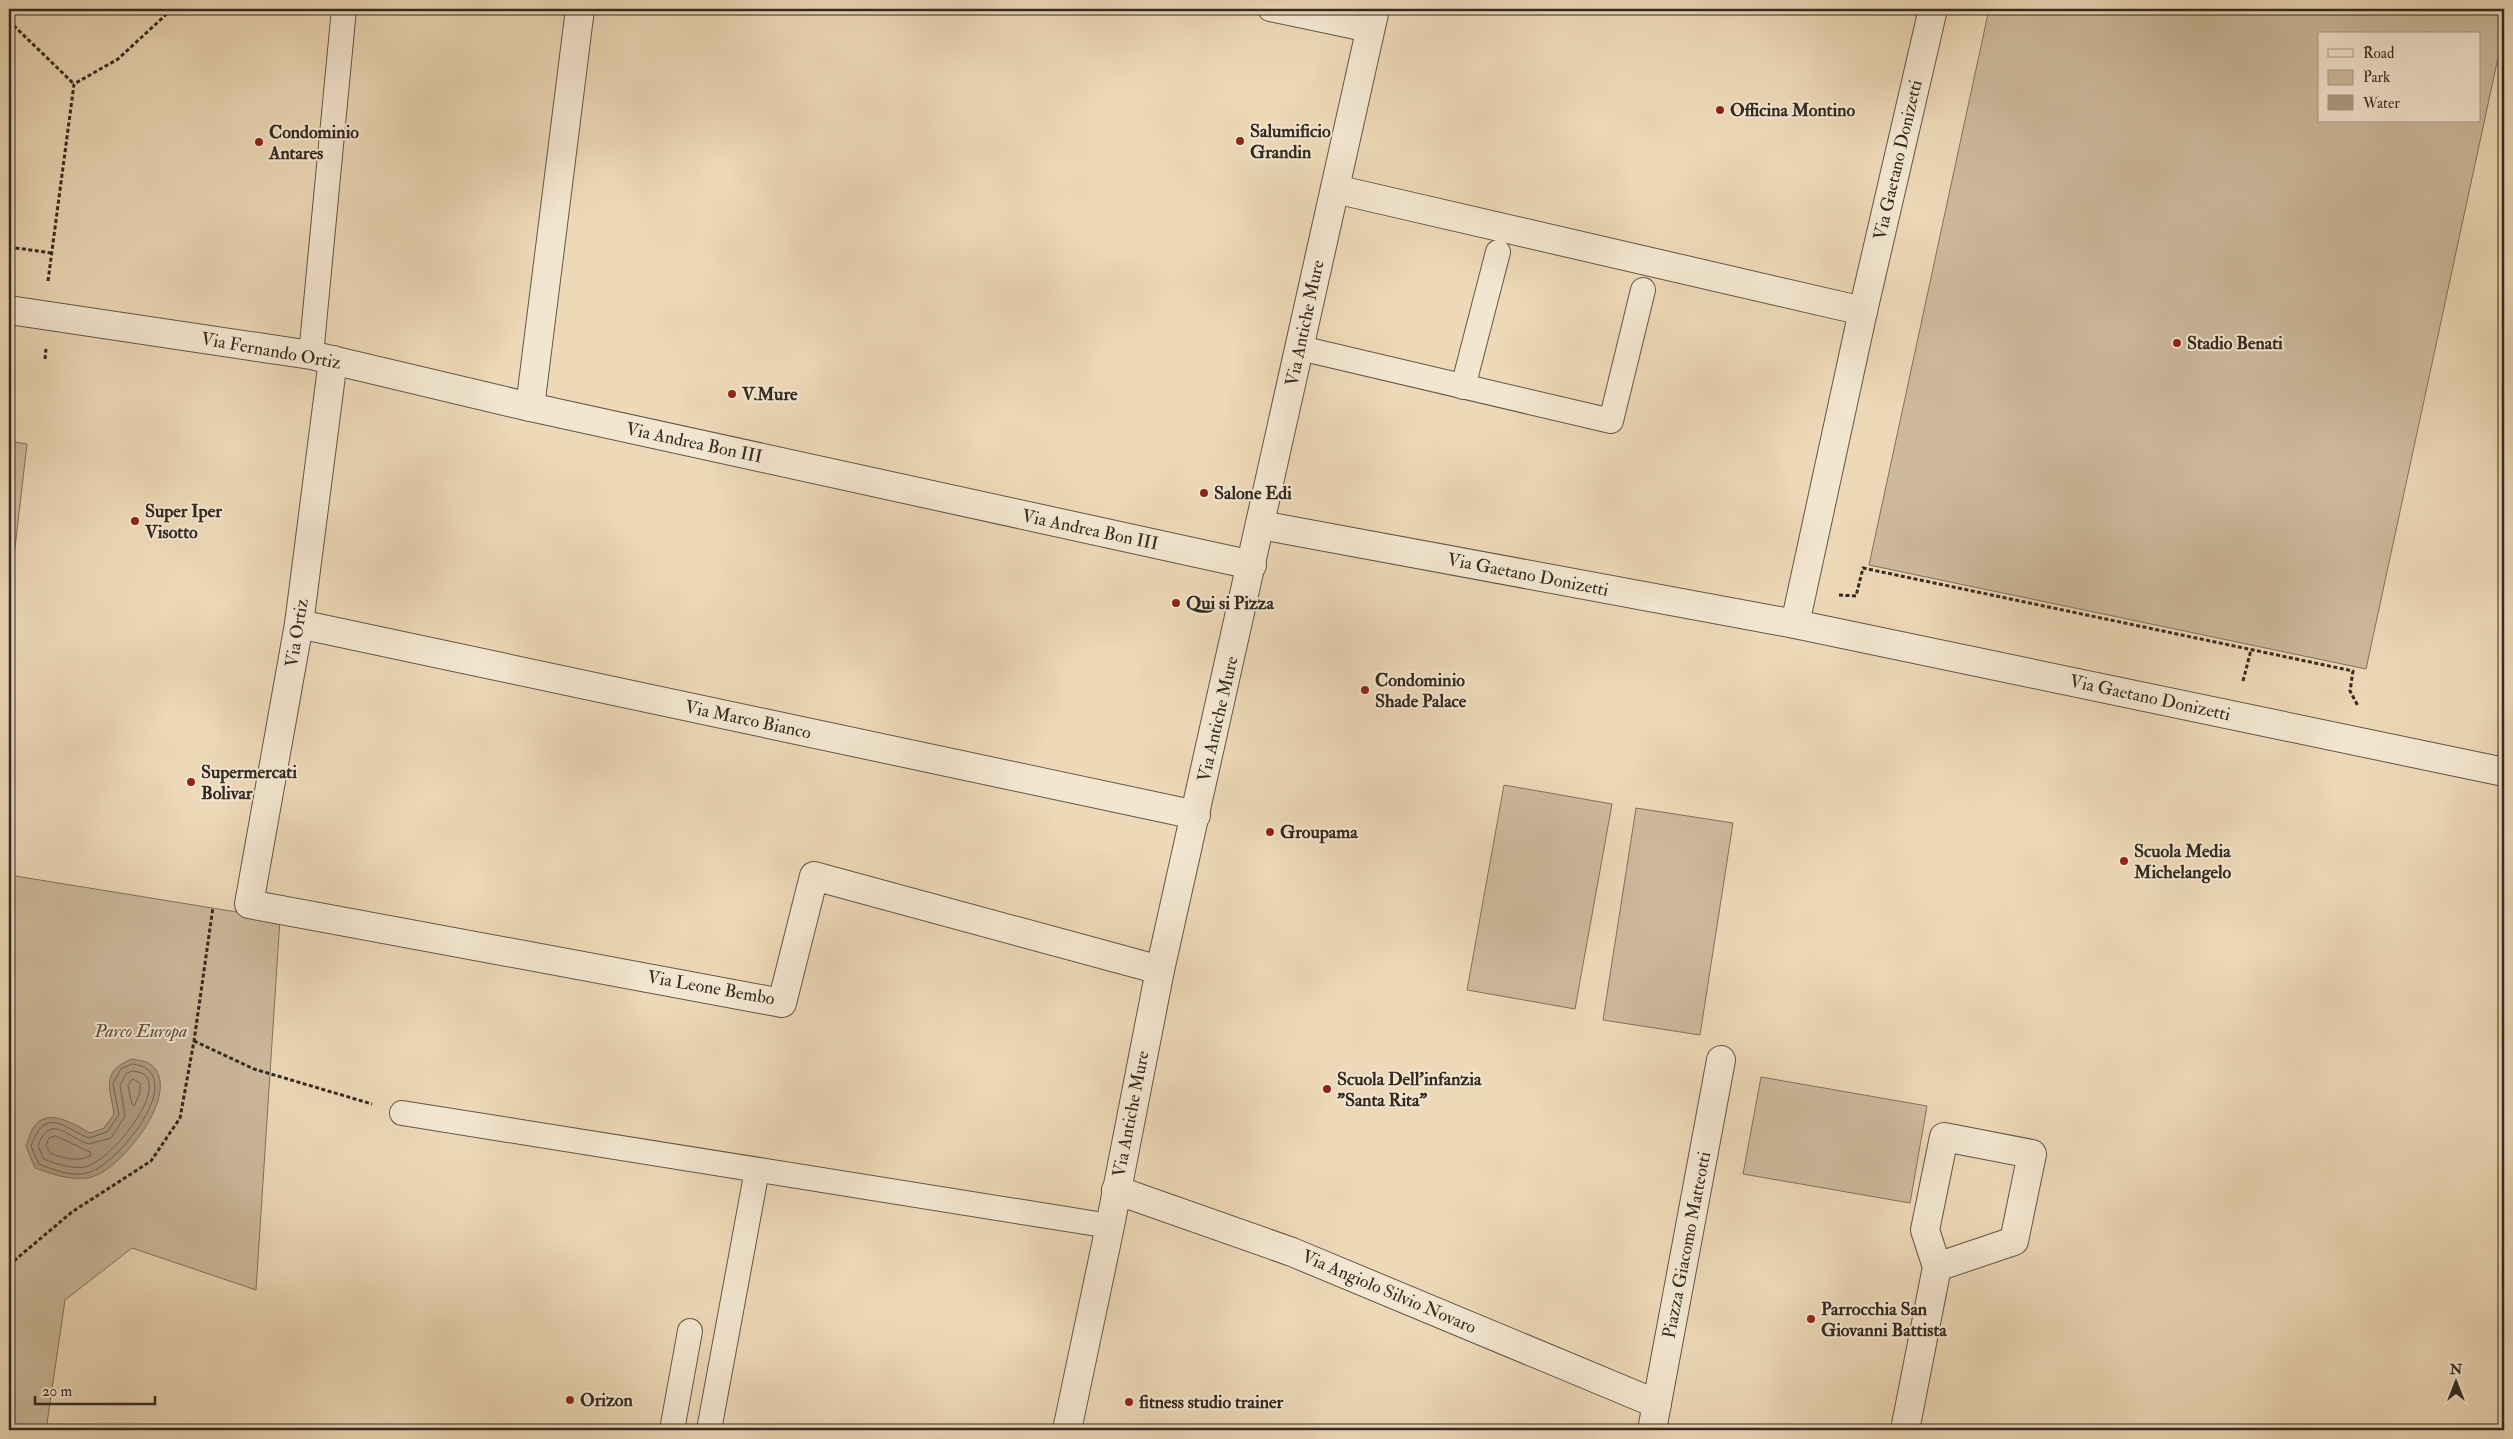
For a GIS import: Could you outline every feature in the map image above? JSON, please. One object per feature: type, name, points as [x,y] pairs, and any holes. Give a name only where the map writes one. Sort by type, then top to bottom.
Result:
[{"type":"street","points":[[530,407],[580,9]]},
{"type":"street","name":"Via Gaetano Donizetti","points":[[1795,624],[1863,311],[1933,9]]},
{"type":"street","name":"Via Antiche Mure","points":[[1067,1430],[1110,1226],[1160,970],[1252,565],[1372,19]]},
{"type":"street","points":[[1335,189],[1863,311]]},
{"type":"street","name":"Via Fernando Ortiz","points":[[9,310],[322,357],[530,407]]},
{"type":"street","name":"Via Ortiz","points":[[249,904],[299,624],[322,357]]},
{"type":"street","name":"Via Andrea Bon III","points":[[530,407],[1252,565]]},
{"type":"street","name":"Via Gaetano Donizetti","points":[[1260,525],[1795,624],[2504,772]]},
{"type":"street","name":"Via Marco Bianco","points":[[299,624],[1196,815]]},
{"type":"street","name":"Via Leone Bembo","points":[[249,904],[782,1003],[814,876],[1160,970]]},
{"type":"street","name":"Piazza Giacomo Matteotti","points":[[1652,1430],[1722,1060]]},
{"type":"street","points":[[1905,1430],[1938,1267],[1925,1230],[1944,1137],[2032,1154],[2014,1241],[1938,1267]]},
{"type":"street","name":"Via Angiolo Silvio Novaro","points":[[1116,1190],[1292,1252],[1657,1404]]},
{"type":"lane","points":[[322,357],[344,9]]},
{"type":"lane","points":[[1270,9],[1372,19]]},
{"type":"lane","points":[[1463,387],[1498,252]]},
{"type":"lane","points":[[1300,348],[1611,421],[1643,290]]},
{"type":"lane","points":[[402,1113],[1110,1226]]},
{"type":"lane","points":[[709,1430],[758,1170]]},
{"type":"lane","points":[[672,1430],[690,1331]]},
{"type":"path","points":[[74,84],[118,59],[172,9]]},
{"type":"path","points":[[9,21],[74,84]]},
{"type":"path","points":[[48,286],[74,84]]},
{"type":"path","points":[[9,247],[52,253]]},
{"type":"path","points":[[1863,568],[2353,671],[2350,691],[2360,711]]},
{"type":"path","points":[[9,1265],[72,1212],[151,1161],[180,1118],[194,1041],[214,899],[249,904]]},
{"type":"path","points":[[194,1041],[254,1069],[402,1113]]},
{"type":"path","points":[[9,1058],[10,1067]]},
{"type":"green space","name":"Stadio Benati","points":[[1989,9],[2504,9],[2504,30],[2366,669],[1869,565]]},
{"type":"green space","points":[[9,441],[27,444],[9,600]]},
{"type":"green space","points":[[1504,785],[1612,804],[1575,1009],[1467,990]]},
{"type":"green space","points":[[1636,808],[1733,823],[1700,1035],[1603,1020]]},
{"type":"green space","name":"Parco Europa","points":[[9,875],[280,919],[256,1290],[132,1248],[65,1300],[46,1430],[9,1430]]},
{"type":"green space","points":[[1761,1077],[1927,1106],[1910,1203],[1743,1174]]},
{"type":"water","points":[[132,1059],[150,1064],[159,1076],[160,1092],[154,1110],[144,1129],[130,1147],[115,1162],[100,1173],[87,1178],[67,1177],[35,1168],[26,1146],[33,1128],[46,1118],[53,1118],[69,1122],[90,1133],[104,1128],[114,1114],[110,1088],[111,1075],[115,1069]]},
{"type":"place","name":"Officina Montino","points":[[1720,110]]},
{"type":"place","name":"Salumificio Grandin","points":[[1240,141]]},
{"type":"place","name":"Condominio Antares","points":[[259,142]]},
{"type":"place","name":"Stadio Benati","points":[[2177,343]]},
{"type":"place","name":"V.Mure","points":[[732,394]]},
{"type":"place","name":"Salone Edi","points":[[1204,493]]},
{"type":"place","name":"Super Iper Visotto","points":[[135,521]]},
{"type":"place","name":"Qui si Pizza","points":[[1176,603]]},
{"type":"place","name":"Condominio Shade Palace","points":[[1365,690]]},
{"type":"place","name":"Supermercati Bolivar","points":[[191,782]]},
{"type":"place","name":"Groupama","points":[[1270,832]]},
{"type":"place","name":"Scuola Media Michelangelo","points":[[2124,861]]},
{"type":"place","name":"Scuola Dell'infanzia \"Santa Rita\"","points":[[1327,1089]]},
{"type":"place","name":"Parrocchia San Giovanni Battista","points":[[1811,1319]]},
{"type":"place","name":"Orizon","points":[[570,1400]]},
{"type":"place","name":"fitness studio trainer","points":[[1129,1402]]}]
